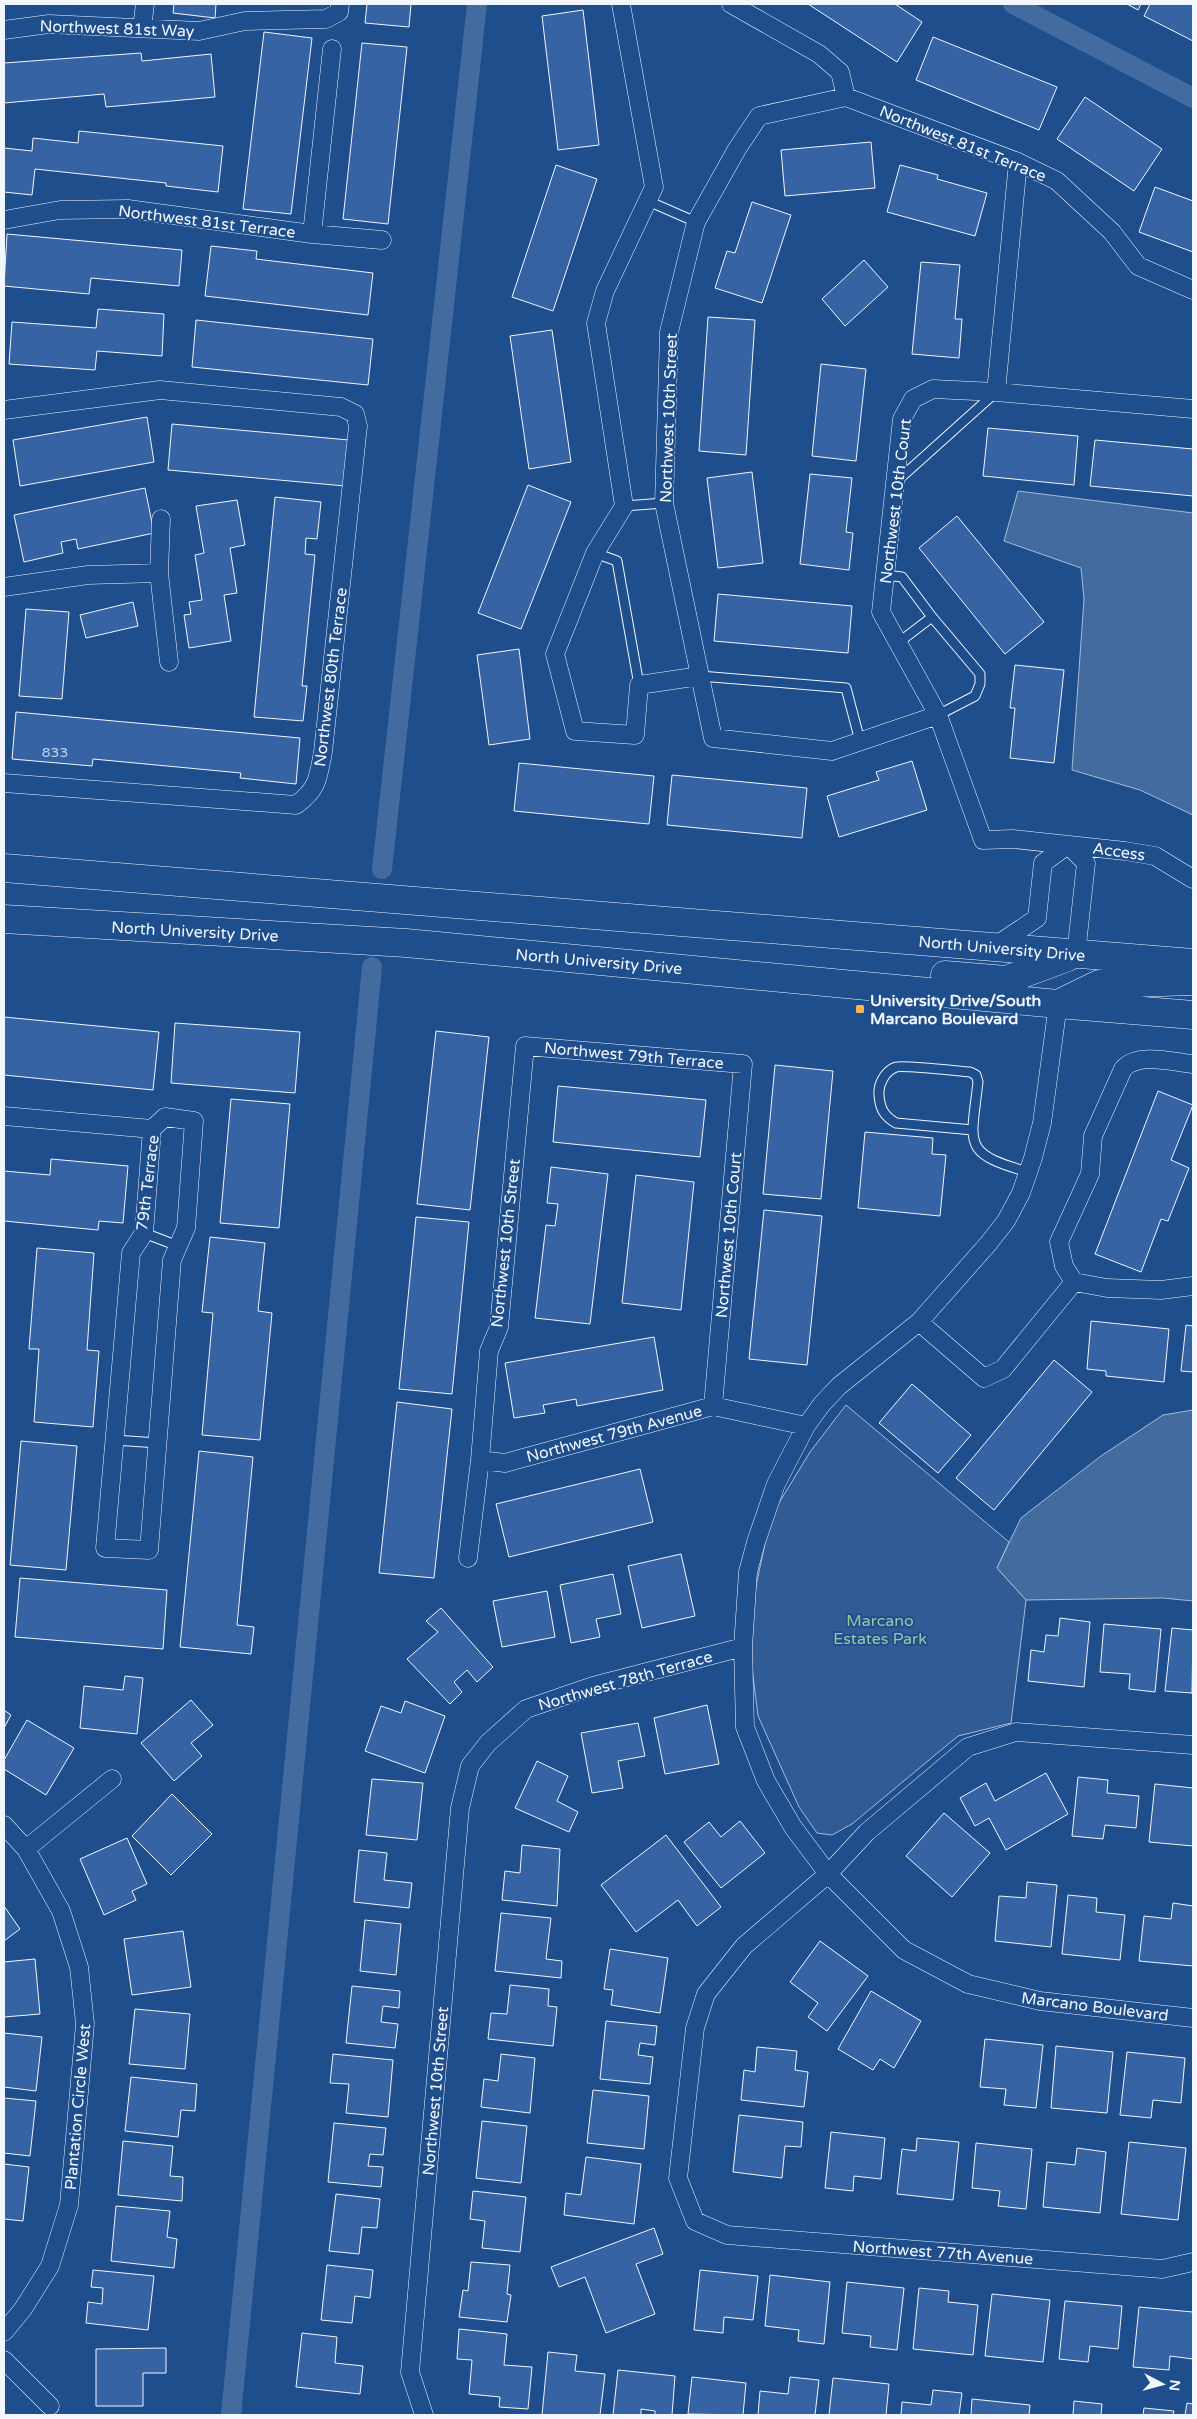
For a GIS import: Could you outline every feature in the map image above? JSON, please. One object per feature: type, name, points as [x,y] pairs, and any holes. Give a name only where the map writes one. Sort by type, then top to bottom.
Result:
[{"type":"main road","name":"North University Drive","points":[[4,868],[1193,963]]},
{"type":"main road","name":"North University Drive","points":[[4,919],[406,943],[1193,1015]]},
{"type":"main road","points":[[742,975],[753,966],[762,964],[1006,980],[1076,954]]},
{"type":"main road","points":[[1058,1004],[1099,984],[1193,981]]},
{"type":"street","points":[[142,28],[145,4]]},
{"type":"street","name":"Northwest 81st Way","points":[[4,30],[49,24],[199,31],[245,21],[326,19],[339,12],[340,4]]},
{"type":"street","points":[[621,4],[651,194],[605,291],[596,323],[624,506],[595,553],[555,654],[575,731],[635,735],[639,685],[700,676],[713,738],[832,751],[938,715]]},
{"type":"street","points":[[731,4],[819,54],[840,72],[846,97]]},
{"type":"street","points":[[312,234],[332,49]]},
{"type":"street","name":"Northwest 81st Terrace","points":[[846,97],[1018,162],[1057,181],[1112,232],[1138,266],[1193,290]]},
{"type":"street","name":"Northwest 10th Street","points":[[700,676],[664,503],[669,332],[696,222],[737,149],[759,116],[846,97]]},
{"type":"street","points":[[996,392],[1018,162]]},
{"type":"street","name":"Northwest 81st Terrace","points":[[4,220],[60,210],[128,209],[312,234],[382,240]]},
{"type":"street","name":"Northwest 10th Court","points":[[982,840],[938,715],[881,612],[902,419],[913,399],[934,389],[996,392],[1193,409]]},
{"type":"street","name":"Northwest 80th Terrace","points":[[4,410],[160,390],[342,407],[355,414],[358,426],[323,752],[318,778],[310,795],[296,805],[4,783]]},
{"type":"street","points":[[161,519],[159,573],[169,662]]},
{"type":"street","points":[[4,587],[88,575],[159,573]]},
{"type":"street","name":"Access","points":[[982,840],[1013,839],[1155,856],[1193,879]]},
{"type":"street","points":[[994,947],[1037,918],[1042,863],[1068,845]]},
{"type":"street","name":"Access","points":[[1068,845],[1086,863],[1076,954]]},
{"type":"street","name":"Marcano Boulevard","points":[[1058,1004],[1042,1123],[1020,1194],[1006,1221],[920,1322],[838,1386],[806,1426],[776,1484],[748,1572],[743,1647],[745,1727],[766,1781],[793,1828],[828,1874],[904,1950],[968,1984],[1040,2002],[1193,2018]]},
{"type":"street","name":"Northwest 10th Street","points":[[468,1558],[480,1460],[489,1351],[499,1327],[525,1046]]},
{"type":"street","name":"Northwest 79th Terrace","points":[[525,1046],[743,1064]]},
{"type":"street","points":[[1074,1282],[1064,1266],[1059,1242],[1090,1174],[1093,1136],[1123,1069],[1130,1061],[1141,1059],[1193,1064]]},
{"type":"street","name":"Northwest 10th Court","points":[[713,1406],[743,1064]]},
{"type":"street","points":[[4,1116],[152,1129]]},
{"type":"street","name":"79th Terrace","points":[[165,1117],[194,1121],[186,1228],[172,1260],[149,1550],[105,1548],[131,1253],[144,1233],[152,1129],[165,1117]]},
{"type":"street","points":[[1074,1282],[1125,1289],[1161,1290],[1193,1286]]},
{"type":"street","points":[[920,1322],[984,1378],[1003,1369],[1074,1282]]},
{"type":"street","name":"Northwest 79th Avenue","points":[[480,1460],[505,1463],[713,1406],[806,1426]]},
{"type":"street","name":"Northwest 78th Terrace","points":[[470,1766],[488,1743],[526,1709],[593,1686],[743,1647]]},
{"type":"street","points":[[828,1874],[867,1832],[968,1747],[1016,1732],[1193,1745]]},
{"type":"street","name":"Northwest 10th Street","points":[[424,2415],[410,2372],[460,1808],[470,1766]]},
{"type":"street","points":[[26,1849],[112,1780]]},
{"type":"street","name":"Plantation Circle West","points":[[4,1825],[26,1849],[61,1911],[79,1967],[85,2024],[69,2205],[50,2266],[23,2309],[4,2332]]},
{"type":"street","name":"Northwest 77th Avenue","points":[[828,1874],[744,1946],[706,1994],[695,2028],[678,2178],[695,2221],[727,2235],[1162,2269],[1193,2262]]},
{"type":"street","points":[[4,2360],[50,2406]]},
{"type":"lane","points":[[651,194],[696,222]]},
{"type":"lane","points":[[895,483],[996,392]]},
{"type":"lane","points":[[624,506],[664,503]]},
{"type":"lane","points":[[595,553],[617,561],[639,685]]},
{"type":"lane","points":[[885,575],[902,577],[932,617],[980,674],[980,684],[975,696],[938,715]]},
{"type":"lane","points":[[898,643],[932,617]]},
{"type":"lane","points":[[700,676],[846,688],[860,742]]},
{"type":"lane","points":[[973,1130],[896,1123],[885,1117],[879,1104],[878,1088],[886,1074],[897,1067],[970,1072],[976,1075],[978,1082],[973,1130],[972,1136],[977,1148],[985,1157],[998,1164],[1028,1172]]},
{"type":"lane","points":[[144,1233],[178,1246]]},
{"type":"lane","points":[[114,1440],[158,1443]]},
{"type":"shaded area","points":[[1018,491],[1193,513],[1193,815],[1140,790],[1072,770],[1084,599],[1081,568],[1004,541]]},
{"type":"shaded area","name":"Marcano Estates Park","points":[[846,1405],[1009,1542],[997,1568],[1026,1600],[1011,1723],[958,1736],[852,1824],[832,1835],[817,1833],[799,1807],[758,1716],[747,1628],[771,1516],[810,1452]]},
{"type":"shaded area","points":[[1193,1410],[1193,1601],[1163,1598],[1026,1600],[997,1568],[1021,1518],[1101,1456],[1163,1415]]},
{"type":"building","points":[[174,4],[216,4],[215,18],[173,13]]},
{"type":"building","points":[[367,4],[411,4],[409,27],[365,23]]},
{"type":"building","points":[[808,4],[895,4],[922,22],[897,62]]},
{"type":"building","points":[[1127,4],[1141,4],[1138,10]]},
{"type":"building","points":[[1150,4],[1193,4],[1193,41],[1144,16]]},
{"type":"building","points":[[583,10],[599,145],[558,150],[542,16]]},
{"type":"building","points":[[264,32],[312,38],[291,214],[243,209]]},
{"type":"building","points":[[933,37],[1057,87],[1039,130],[916,80]]},
{"type":"building","points":[[362,43],[407,47],[388,224],[343,219]]},
{"type":"building","points":[[141,53],[142,61],[211,54],[215,97],[106,107],[104,94],[4,103],[4,63]]},
{"type":"building","points":[[1085,97],[1162,149],[1134,191],[1057,139]]},
{"type":"building","points":[[79,131],[223,146],[218,192],[166,186],[166,183],[35,169],[32,195],[4,192],[4,148],[32,151],[33,138],[78,143]]},
{"type":"building","points":[[871,142],[875,188],[785,196],[781,150]]},
{"type":"building","points":[[556,165],[597,179],[553,311],[512,297]]},
{"type":"building","points":[[900,165],[938,175],[937,179],[987,193],[975,236],[887,212]]},
{"type":"building","points":[[1155,187],[1193,201],[1193,252],[1139,232]]},
{"type":"building","points":[[752,202],[791,215],[762,303],[715,288],[727,251],[735,253]]},
{"type":"building","points":[[7,234],[182,250],[179,286],[91,278],[89,294],[4,286]]},
{"type":"building","points":[[211,246],[257,251],[256,259],[373,273],[368,315],[205,296]]},
{"type":"building","points":[[864,260],[888,287],[845,326],[822,299]]},
{"type":"building","points":[[921,262],[960,265],[955,319],[962,319],[959,358],[912,354]]},
{"type":"building","points":[[98,309],[164,314],[162,356],[97,351],[95,370],[9,364],[12,322],[96,328]]},
{"type":"building","points":[[708,317],[755,320],[746,455],[699,451]]},
{"type":"building","points":[[196,320],[373,339],[368,385],[192,367]]},
{"type":"building","points":[[552,330],[571,462],[529,469],[510,336]]},
{"type":"building","points":[[821,364],[866,369],[856,461],[812,456]]},
{"type":"building","points":[[147,417],[154,462],[20,486],[13,440]]},
{"type":"building","points":[[172,424],[349,440],[345,486],[168,470]]},
{"type":"building","points":[[988,428],[1078,436],[1074,485],[983,476]]},
{"type":"building","points":[[1095,440],[1193,449],[1193,496],[1090,486]]},
{"type":"building","points":[[752,472],[763,563],[718,568],[707,478]]},
{"type":"building","points":[[810,474],[852,478],[846,532],[853,533],[849,570],[800,564]]},
{"type":"building","points":[[528,485],[571,502],[521,629],[478,613]]},
{"type":"building","points":[[145,488],[154,533],[78,549],[76,539],[61,542],[63,553],[24,562],[14,515]]},
{"type":"building","points":[[275,497],[321,502],[317,539],[306,538],[305,554],[315,555],[302,686],[307,686],[303,721],[254,717]]},
{"type":"building","points":[[237,500],[245,545],[230,548],[237,593],[224,595],[231,641],[189,648],[184,615],[191,614],[189,602],[202,600],[195,555],[204,553],[196,506]]},
{"type":"building","points":[[957,516],[1044,622],[1005,654],[919,548]]},
{"type":"building","points":[[718,594],[852,606],[848,653],[714,641]]},
{"type":"building","points":[[133,602],[138,626],[86,638],[80,615]]},
{"type":"building","points":[[26,609],[69,612],[62,699],[19,696]]},
{"type":"building","points":[[519,649],[530,739],[489,745],[477,655]]},
{"type":"building","points":[[1015,665],[1064,670],[1054,763],[1010,758],[1015,708],[1010,708]]},
{"type":"building","points":[[16,712],[300,738],[296,784],[240,778],[241,773],[93,759],[92,766],[12,759]]},
{"type":"building","points":[[912,761],[927,810],[839,837],[827,796],[879,780],[876,772]]},
{"type":"building","points":[[519,763],[654,776],[649,824],[514,811]]},
{"type":"building","points":[[672,775],[807,788],[802,838],[667,825]]},
{"type":"building","points":[[4,1017],[159,1032],[153,1090],[4,1075]]},
{"type":"building","points":[[175,1023],[300,1032],[295,1093],[171,1083]]},
{"type":"building","points":[[436,1031],[489,1037],[470,1210],[417,1204]]},
{"type":"building","points":[[775,1065],[833,1071],[821,1199],[763,1194]]},
{"type":"building","points":[[558,1086],[706,1100],[700,1157],[553,1142]]},
{"type":"building","points":[[1158,1091],[1193,1105],[1171,1160],[1189,1168],[1168,1221],[1161,1219],[1141,1272],[1095,1254]]},
{"type":"building","points":[[231,1099],[290,1104],[279,1228],[220,1223]]},
{"type":"building","points":[[865,1132],[933,1138],[932,1154],[946,1155],[940,1216],[858,1208]]},
{"type":"building","points":[[51,1159],[128,1166],[123,1223],[99,1221],[98,1230],[4,1221],[4,1171],[50,1175]]},
{"type":"building","points":[[551,1167],[608,1174],[590,1324],[535,1318],[546,1225],[555,1226],[558,1204],[547,1203]]},
{"type":"building","points":[[636,1175],[694,1182],[681,1310],[622,1303]]},
{"type":"building","points":[[764,1210],[822,1216],[807,1365],[749,1359]]},
{"type":"building","points":[[416,1217],[469,1222],[452,1394],[399,1389]]},
{"type":"building","points":[[210,1237],[265,1243],[258,1311],[272,1313],[260,1440],[202,1435],[213,1313],[202,1312]]},
{"type":"building","points":[[37,1248],[94,1253],[87,1350],[99,1351],[93,1427],[34,1422],[39,1349],[29,1349]]},
{"type":"building","points":[[1091,1321],[1169,1329],[1164,1382],[1106,1376],[1106,1371],[1087,1369]]},
{"type":"building","points":[[1186,1325],[1193,1326],[1193,1372],[1181,1371]]},
{"type":"building","points":[[654,1337],[663,1390],[577,1406],[576,1399],[543,1405],[545,1413],[514,1418],[505,1363]]},
{"type":"building","points":[[1054,1360],[1092,1392],[994,1510],[956,1478]]},
{"type":"building","points":[[912,1384],[971,1435],[938,1473],[879,1423]]},
{"type":"building","points":[[397,1402],[452,1409],[434,1578],[379,1573]]},
{"type":"building","points":[[21,1441],[77,1446],[66,1570],[10,1565]]},
{"type":"building","points":[[199,1451],[253,1457],[237,1625],[254,1627],[251,1654],[180,1647]]},
{"type":"building","points":[[640,1469],[653,1522],[509,1557],[496,1504]]},
{"type":"building","points":[[681,1554],[695,1616],[642,1628],[628,1566]]},
{"type":"building","points":[[613,1574],[621,1614],[596,1619],[600,1637],[571,1643],[560,1585]]},
{"type":"building","points":[[20,1578],[167,1590],[163,1649],[15,1637]]},
{"type":"building","points":[[547,1591],[555,1637],[502,1647],[493,1601]]},
{"type":"building","points":[[441,1608],[493,1667],[477,1682],[467,1670],[454,1682],[462,1692],[450,1704],[407,1659],[438,1632],[426,1621]]},
{"type":"building","points":[[1060,1618],[1090,1622],[1084,1687],[1028,1681],[1031,1650],[1044,1652],[1046,1635],[1058,1636]]},
{"type":"building","points":[[1104,1624],[1161,1629],[1155,1692],[1129,1689],[1130,1674],[1100,1672]]},
{"type":"building","points":[[1172,1628],[1193,1630],[1192,1693],[1165,1691]]},
{"type":"building","points":[[125,1676],[143,1678],[137,1734],[80,1728],[84,1686],[123,1690]]},
{"type":"building","points":[[191,1700],[213,1725],[191,1743],[202,1756],[174,1781],[141,1743]]},
{"type":"building","points":[[405,1701],[445,1716],[425,1773],[365,1751],[381,1706],[401,1713]]},
{"type":"building","points":[[707,1705],[719,1764],[665,1774],[654,1718]]},
{"type":"building","points":[[4,1710],[11,1715],[4,1728]]},
{"type":"building","points":[[27,1720],[74,1748],[46,1795],[4,1769],[4,1760]]},
{"type":"building","points":[[638,1723],[645,1756],[618,1761],[623,1788],[592,1793],[581,1733]]},
{"type":"building","points":[[537,1761],[568,1776],[557,1801],[578,1812],[569,1832],[515,1808]]},
{"type":"building","points":[[1046,1773],[1068,1814],[1006,1850],[989,1818],[975,1826],[960,1798],[986,1783],[995,1801]]},
{"type":"building","points":[[1078,1777],[1108,1780],[1107,1793],[1139,1796],[1136,1828],[1105,1825],[1103,1839],[1072,1836]]},
{"type":"building","points":[[372,1779],[423,1783],[417,1840],[366,1835]]},
{"type":"building","points":[[1155,1784],[1193,1788],[1193,1846],[1149,1842]]},
{"type":"building","points":[[172,1794],[212,1834],[171,1875],[132,1836]]},
{"type":"building","points":[[944,1813],[990,1853],[952,1897],[906,1856]]},
{"type":"building","points":[[740,1821],[765,1853],[721,1888],[684,1842],[709,1822],[721,1837]]},
{"type":"building","points":[[666,1835],[721,1907],[697,1926],[678,1900],[636,1932],[601,1885]]},
{"type":"building","points":[[127,1838],[147,1884],[132,1891],[136,1900],[104,1915],[80,1859]]},
{"type":"building","points":[[522,1845],[560,1849],[557,1906],[502,1900],[505,1871],[520,1873]]},
{"type":"building","points":[[359,1850],[387,1853],[384,1880],[412,1883],[409,1908],[354,1902]]},
{"type":"building","points":[[1027,1882],[1057,1885],[1051,1947],[995,1941],[999,1896],[1026,1898]]},
{"type":"building","points":[[1068,1895],[1097,1898],[1096,1912],[1125,1915],[1120,1960],[1062,1954]]},
{"type":"building","points":[[1173,1903],[1193,1906],[1193,1966],[1139,1961],[1144,1916],[1171,1919]]},
{"type":"building","points":[[4,1906],[20,1929],[4,1941]]},
{"type":"building","points":[[501,1913],[551,1918],[546,1959],[562,1961],[561,1978],[495,1971]]},
{"type":"building","points":[[365,1920],[401,1924],[396,1975],[360,1971]]},
{"type":"building","points":[[183,1931],[191,1987],[132,1995],[124,1939]]},
{"type":"building","points":[[820,1941],[868,1976],[827,2031],[808,2017],[818,2003],[790,1982]]},
{"type":"building","points":[[610,1949],[668,1958],[660,2013],[611,2005],[613,1990],[604,1989]]},
{"type":"building","points":[[35,1959],[40,2014],[4,2017],[4,1962]]},
{"type":"building","points":[[510,1985],[549,1989],[548,2006],[557,2007],[553,2046],[488,2039],[491,2013],[507,2014]]},
{"type":"building","points":[[352,1986],[400,1991],[399,2008],[383,2006],[381,2022],[398,2024],[395,2048],[346,2043]]},
{"type":"building","points":[[871,1991],[921,2021],[894,2068],[880,2059],[873,2070],[838,2049]]},
{"type":"building","points":[[135,2009],[190,2014],[185,2069],[129,2064]]},
{"type":"building","points":[[606,2021],[657,2026],[655,2045],[640,2043],[638,2055],[653,2057],[650,2084],[600,2079]]},
{"type":"building","points":[[4,2033],[42,2037],[36,2091],[4,2087]]},
{"type":"building","points":[[985,2039],[1043,2045],[1036,2108],[1004,2105],[1006,2089],[980,2087]]},
{"type":"building","points":[[1056,2046],[1113,2052],[1107,2113],[1051,2108]]},
{"type":"building","points":[[757,2047],[797,2051],[795,2070],[808,2072],[804,2107],[741,2100],[744,2070],[755,2072]]},
{"type":"building","points":[[1127,2052],[1185,2058],[1181,2103],[1153,2100],[1151,2118],[1120,2115]]},
{"type":"building","points":[[333,2054],[393,2060],[388,2117],[346,2113],[349,2084],[330,2083]]},
{"type":"building","points":[[501,2054],[535,2058],[530,2113],[481,2107],[484,2079],[498,2081]]},
{"type":"building","points":[[131,2077],[197,2084],[195,2111],[181,2110],[178,2137],[125,2131]]},
{"type":"building","points":[[593,2090],[649,2096],[644,2149],[587,2143]]},
{"type":"building","points":[[4,2098],[36,2101],[30,2156],[4,2153]]},
{"type":"building","points":[[739,2115],[803,2122],[801,2147],[785,2146],[782,2178],[733,2172]]},
{"type":"building","points":[[482,2121],[527,2126],[521,2183],[476,2178]]},
{"type":"building","points":[[334,2123],[386,2128],[383,2155],[370,2154],[368,2166],[383,2167],[381,2187],[328,2182]]},
{"type":"building","points":[[831,2132],[885,2138],[881,2179],[854,2176],[853,2191],[825,2188]]},
{"type":"building","points":[[917,2138],[959,2142],[953,2200],[897,2194],[902,2149],[916,2151]]},
{"type":"building","points":[[123,2141],[173,2146],[170,2176],[183,2177],[182,2201],[118,2195]]},
{"type":"building","points":[[1129,2142],[1186,2148],[1178,2220],[1121,2214]]},
{"type":"building","points":[[976,2143],[1032,2149],[1026,2209],[998,2206],[1000,2191],[972,2188]]},
{"type":"building","points":[[1077,2148],[1106,2152],[1100,2213],[1043,2207],[1047,2162],[1075,2165]]},
{"type":"building","points":[[586,2157],[641,2164],[634,2224],[564,2215],[566,2193],[581,2195]]},
{"type":"building","points":[[4,2164],[29,2167],[23,2221],[4,2219]]},
{"type":"building","points":[[473,2191],[526,2197],[520,2252],[482,2248],[485,2221],[470,2219]]},
{"type":"building","points":[[336,2194],[380,2199],[377,2228],[362,2227],[359,2254],[329,2251]]},
{"type":"building","points":[[116,2206],[170,2211],[167,2237],[177,2239],[174,2268],[111,2261]]},
{"type":"building","points":[[654,2228],[663,2254],[636,2264],[655,2314],[606,2333],[585,2277],[559,2287],[551,2267]]},
{"type":"building","points":[[471,2262],[510,2265],[507,2294],[511,2295],[507,2322],[459,2317],[463,2290],[468,2291]]},
{"type":"building","points":[[327,2265],[373,2270],[370,2298],[355,2296],[352,2323],[321,2320]]},
{"type":"building","points":[[93,2270],[154,2276],[148,2330],[86,2323],[88,2302],[102,2304],[103,2288],[91,2287]]},
{"type":"building","points":[[700,2270],[758,2276],[753,2320],[724,2317],[723,2333],[694,2330]]},
{"type":"building","points":[[770,2275],[830,2282],[824,2344],[798,2341],[799,2330],[765,2326]]},
{"type":"building","points":[[847,2282],[904,2288],[897,2350],[870,2347],[871,2336],[842,2333]]},
{"type":"building","points":[[919,2288],[949,2291],[948,2302],[978,2305],[973,2355],[913,2349]]},
{"type":"building","points":[[992,2294],[1050,2300],[1043,2362],[985,2356]]},
{"type":"building","points":[[1065,2301],[1122,2306],[1118,2349],[1090,2346],[1088,2362],[1059,2359]]},
{"type":"building","points":[[1139,2307],[1193,2312],[1193,2359],[1170,2356],[1169,2370],[1133,2367]]},
{"type":"building","points":[[459,2329],[507,2334],[504,2365],[532,2367],[528,2409],[499,2407],[500,2397],[469,2394],[472,2360],[457,2359]]},
{"type":"building","points":[[302,2333],[337,2337],[335,2363],[363,2366],[360,2394],[296,2387]]},
{"type":"building","points":[[166,2348],[166,2373],[143,2373],[143,2406],[96,2406],[96,2349]]},
{"type":"building","points":[[548,2352],[577,2355],[575,2371],[605,2374],[600,2415],[542,2415]]},
{"type":"building","points":[[618,2370],[675,2376],[672,2415],[655,2415],[655,2411],[641,2409],[641,2415],[613,2415]]},
{"type":"building","points":[[692,2377],[746,2383],[743,2415],[688,2414]]},
{"type":"building","points":[[790,2377],[819,2380],[815,2415],[758,2415],[760,2391],[788,2394]]},
{"type":"building","points":[[833,2378],[889,2384],[886,2415],[829,2415]]},
{"type":"building","points":[[933,2390],[962,2393],[959,2415],[901,2415],[902,2402],[931,2405]]},
{"type":"building","points":[[972,2399],[1030,2405],[1029,2415],[971,2415]]},
{"type":"building","points":[[1074,2401],[1102,2404],[1101,2415],[1073,2415]]},
{"type":"building","points":[[1187,2403],[1193,2404],[1193,2415],[1185,2415]]},
{"type":"building","points":[[1144,2408],[1174,2411],[1173,2415],[1143,2415]]},
{"type":"waterway","points":[[382,869],[477,4]]},
{"type":"waterway","points":[[1013,4],[1193,98]]},
{"type":"waterway","points":[[231,2415],[372,967]]},
{"type":"place","name":"University Drive/South Marcano Boulevard","points":[[860,1009]]}]
